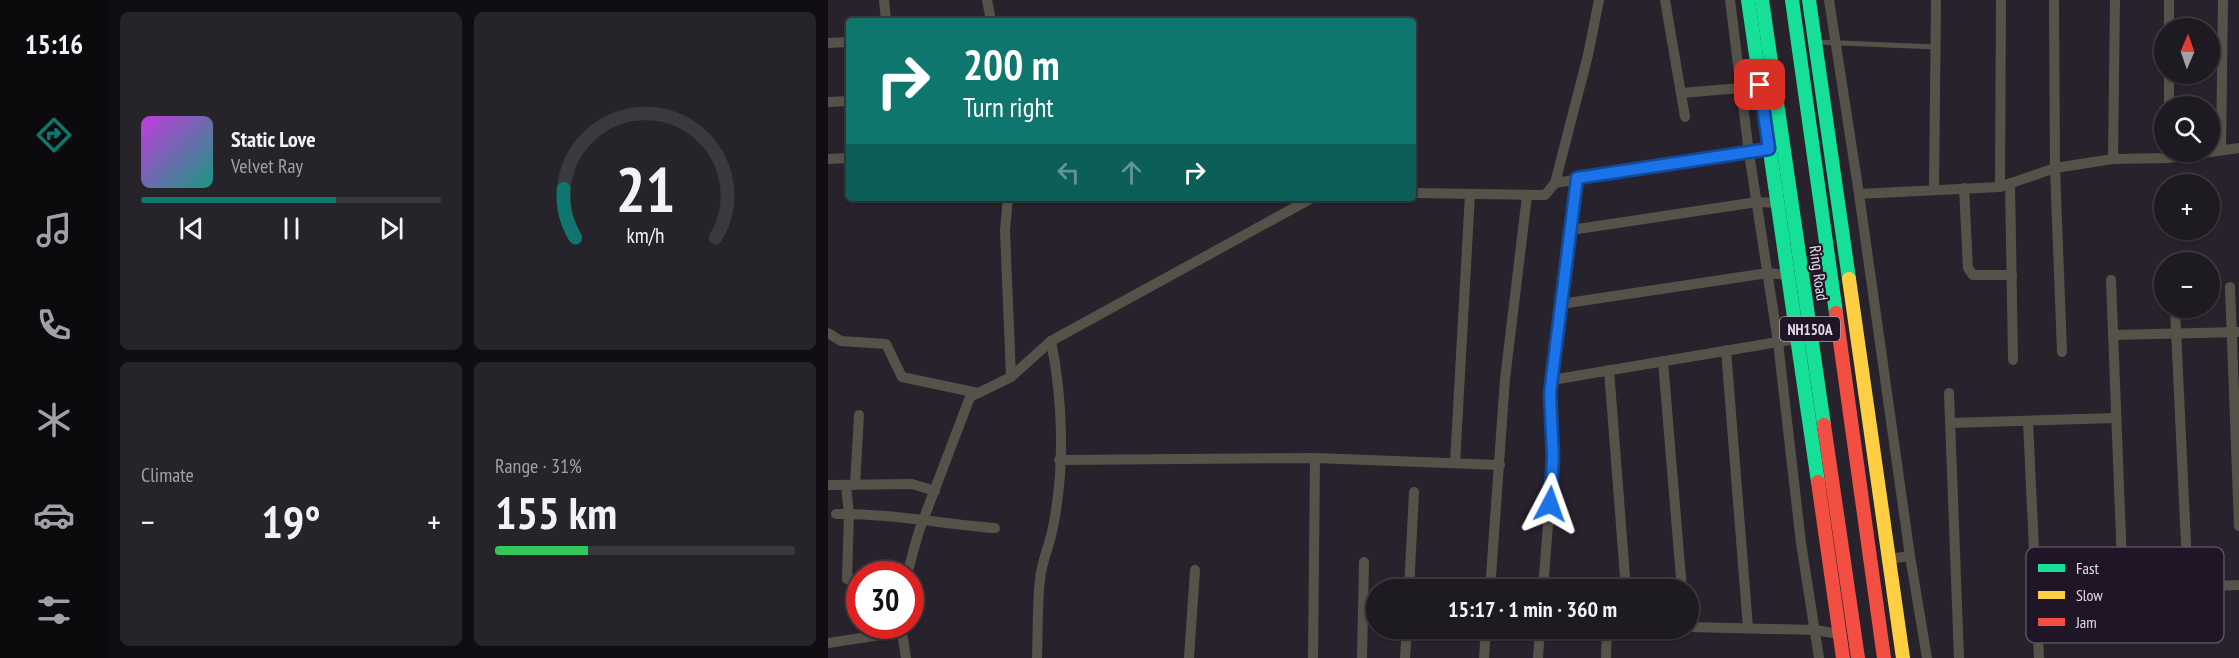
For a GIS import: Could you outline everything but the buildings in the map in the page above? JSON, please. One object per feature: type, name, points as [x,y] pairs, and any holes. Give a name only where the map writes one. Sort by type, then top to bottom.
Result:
[{"type":"main road","points":[[1748,0],[1843,658]]},
{"type":"main road","name":"Ring Road","points":[[1762,0],[1858,658]]},
{"type":"main road","name":"Ring Road","points":[[1791,0],[1884,658]]},
{"type":"main road","points":[[1809,0],[1903,658]]},
{"type":"street","points":[[884,0],[886,18]]},
{"type":"street","points":[[987,0],[990,18]]},
{"type":"street","points":[[1416,193],[1545,195],[1555,183],[1599,0]]},
{"type":"street","points":[[1665,0],[1685,117]]},
{"type":"street","points":[[1730,0],[1749,153],[1778,342],[1801,543],[1819,658]]},
{"type":"street","points":[[1829,0],[1927,658]]},
{"type":"street","points":[[1934,189],[1936,0]]},
{"type":"street","points":[[2001,0],[2005,185],[2012,275],[2013,360]]},
{"type":"street","points":[[2054,0],[2055,168],[2062,352]]},
{"type":"street","points":[[2113,159],[2115,0]]},
{"type":"street","points":[[2169,0],[2169,18]]},
{"type":"street","points":[[2223,0],[2221,150],[2239,148]]},
{"type":"street","points":[[828,43],[846,42]]},
{"type":"street","points":[[1681,93],[1741,88]]},
{"type":"street","points":[[828,102],[846,101]]},
{"type":"street","points":[[1555,183],[1769,149]]},
{"type":"street","points":[[1859,194],[2005,185],[2055,168],[2113,159],[2154,156]]},
{"type":"street","points":[[828,159],[846,158]]},
{"type":"street","points":[[1560,164],[1577,178]]},
{"type":"street","points":[[1544,579],[1553,458],[1552,380],[1577,178]]},
{"type":"street","points":[[1964,188],[1968,268],[1973,275],[2012,275]]},
{"type":"street","points":[[1455,463],[1470,194]]},
{"type":"street","points":[[1491,579],[1505,379],[1527,196]]},
{"type":"street","points":[[1008,201],[1005,230],[1011,377]]},
{"type":"street","points":[[911,561],[922,522],[970,397],[1011,377],[1052,341],[1307,201]]},
{"type":"street","points":[[1571,230],[1757,202],[1777,203]]},
{"type":"street","points":[[1561,304],[1768,273],[1787,275]]},
{"type":"street","points":[[2111,280],[2120,547]]},
{"type":"street","points":[[2230,287],[2235,332],[2239,526]]},
{"type":"street","points":[[2175,318],[2186,547]]},
{"type":"street","points":[[2113,335],[2235,332]]},
{"type":"street","points":[[828,333],[841,341],[886,344],[902,377],[978,393]]},
{"type":"street","points":[[1858,336],[1879,333]]},
{"type":"street","points":[[1552,380],[1796,339]]},
{"type":"street","points":[[1036,658],[1040,578],[1053,527],[1059,460],[1059,408],[1052,341]]},
{"type":"street","points":[[1726,351],[1748,628]]},
{"type":"street","points":[[1663,361],[1681,579]]},
{"type":"street","points":[[1610,370],[1625,579]]},
{"type":"street","points":[[1949,393],[1959,658]]},
{"type":"street","points":[[1869,415],[1890,411]]},
{"type":"street","points":[[848,561],[851,485],[859,415]]},
{"type":"street","points":[[1951,423],[2115,418]]},
{"type":"street","points":[[2028,422],[2035,547]]},
{"type":"street","points":[[1059,460],[1315,458],[1500,465]]},
{"type":"street","points":[[1313,658],[1315,458]]},
{"type":"street","points":[[828,485],[912,484],[935,491]]},
{"type":"street","points":[[1410,579],[1414,492]]},
{"type":"street","points":[[836,514],[874,513],[922,522],[995,528]]},
{"type":"street","points":[[1888,559],[1910,556]]},
{"type":"street","points":[[1362,658],[1364,562]]},
{"type":"street","points":[[1189,658],[1195,570]]},
{"type":"street","points":[[2224,586],[2239,585]]},
{"type":"street","points":[[1699,627],[1815,630],[1839,634]]},
{"type":"street","points":[[828,643],[849,639]]},
{"type":"street","points":[[902,639],[906,658]]},
{"type":"street","points":[[1405,658],[1406,639]]},
{"type":"street","points":[[1484,658],[1485,639]]},
{"type":"street","points":[[1538,658],[1539,639]]},
{"type":"street","points":[[1605,658],[1606,639]]},
{"type":"street","points":[[2039,643],[2039,658]]},
{"type":"lane","points":[[1816,42],[1936,47]]},
{"type":"traffic: fast","points":[[1748,0],[1818,482]]},
{"type":"traffic: fast","points":[[1762,0],[1824,425]]},
{"type":"traffic: fast","points":[[1792,0],[1836,313]]},
{"type":"traffic: fast","points":[[1809,0],[1849,279]]},
{"type":"traffic: slow","points":[[1849,279],[1903,658]]},
{"type":"traffic: jam","points":[[1836,313],[1884,658]]},
{"type":"traffic: jam","points":[[1824,425],[1858,658]]},
{"type":"traffic: jam","points":[[1818,482],[1843,658]]},
{"type":"route","points":[[1550,504],[1553,458],[1550,393],[1577,178],[1769,149],[1760,85]]}]
